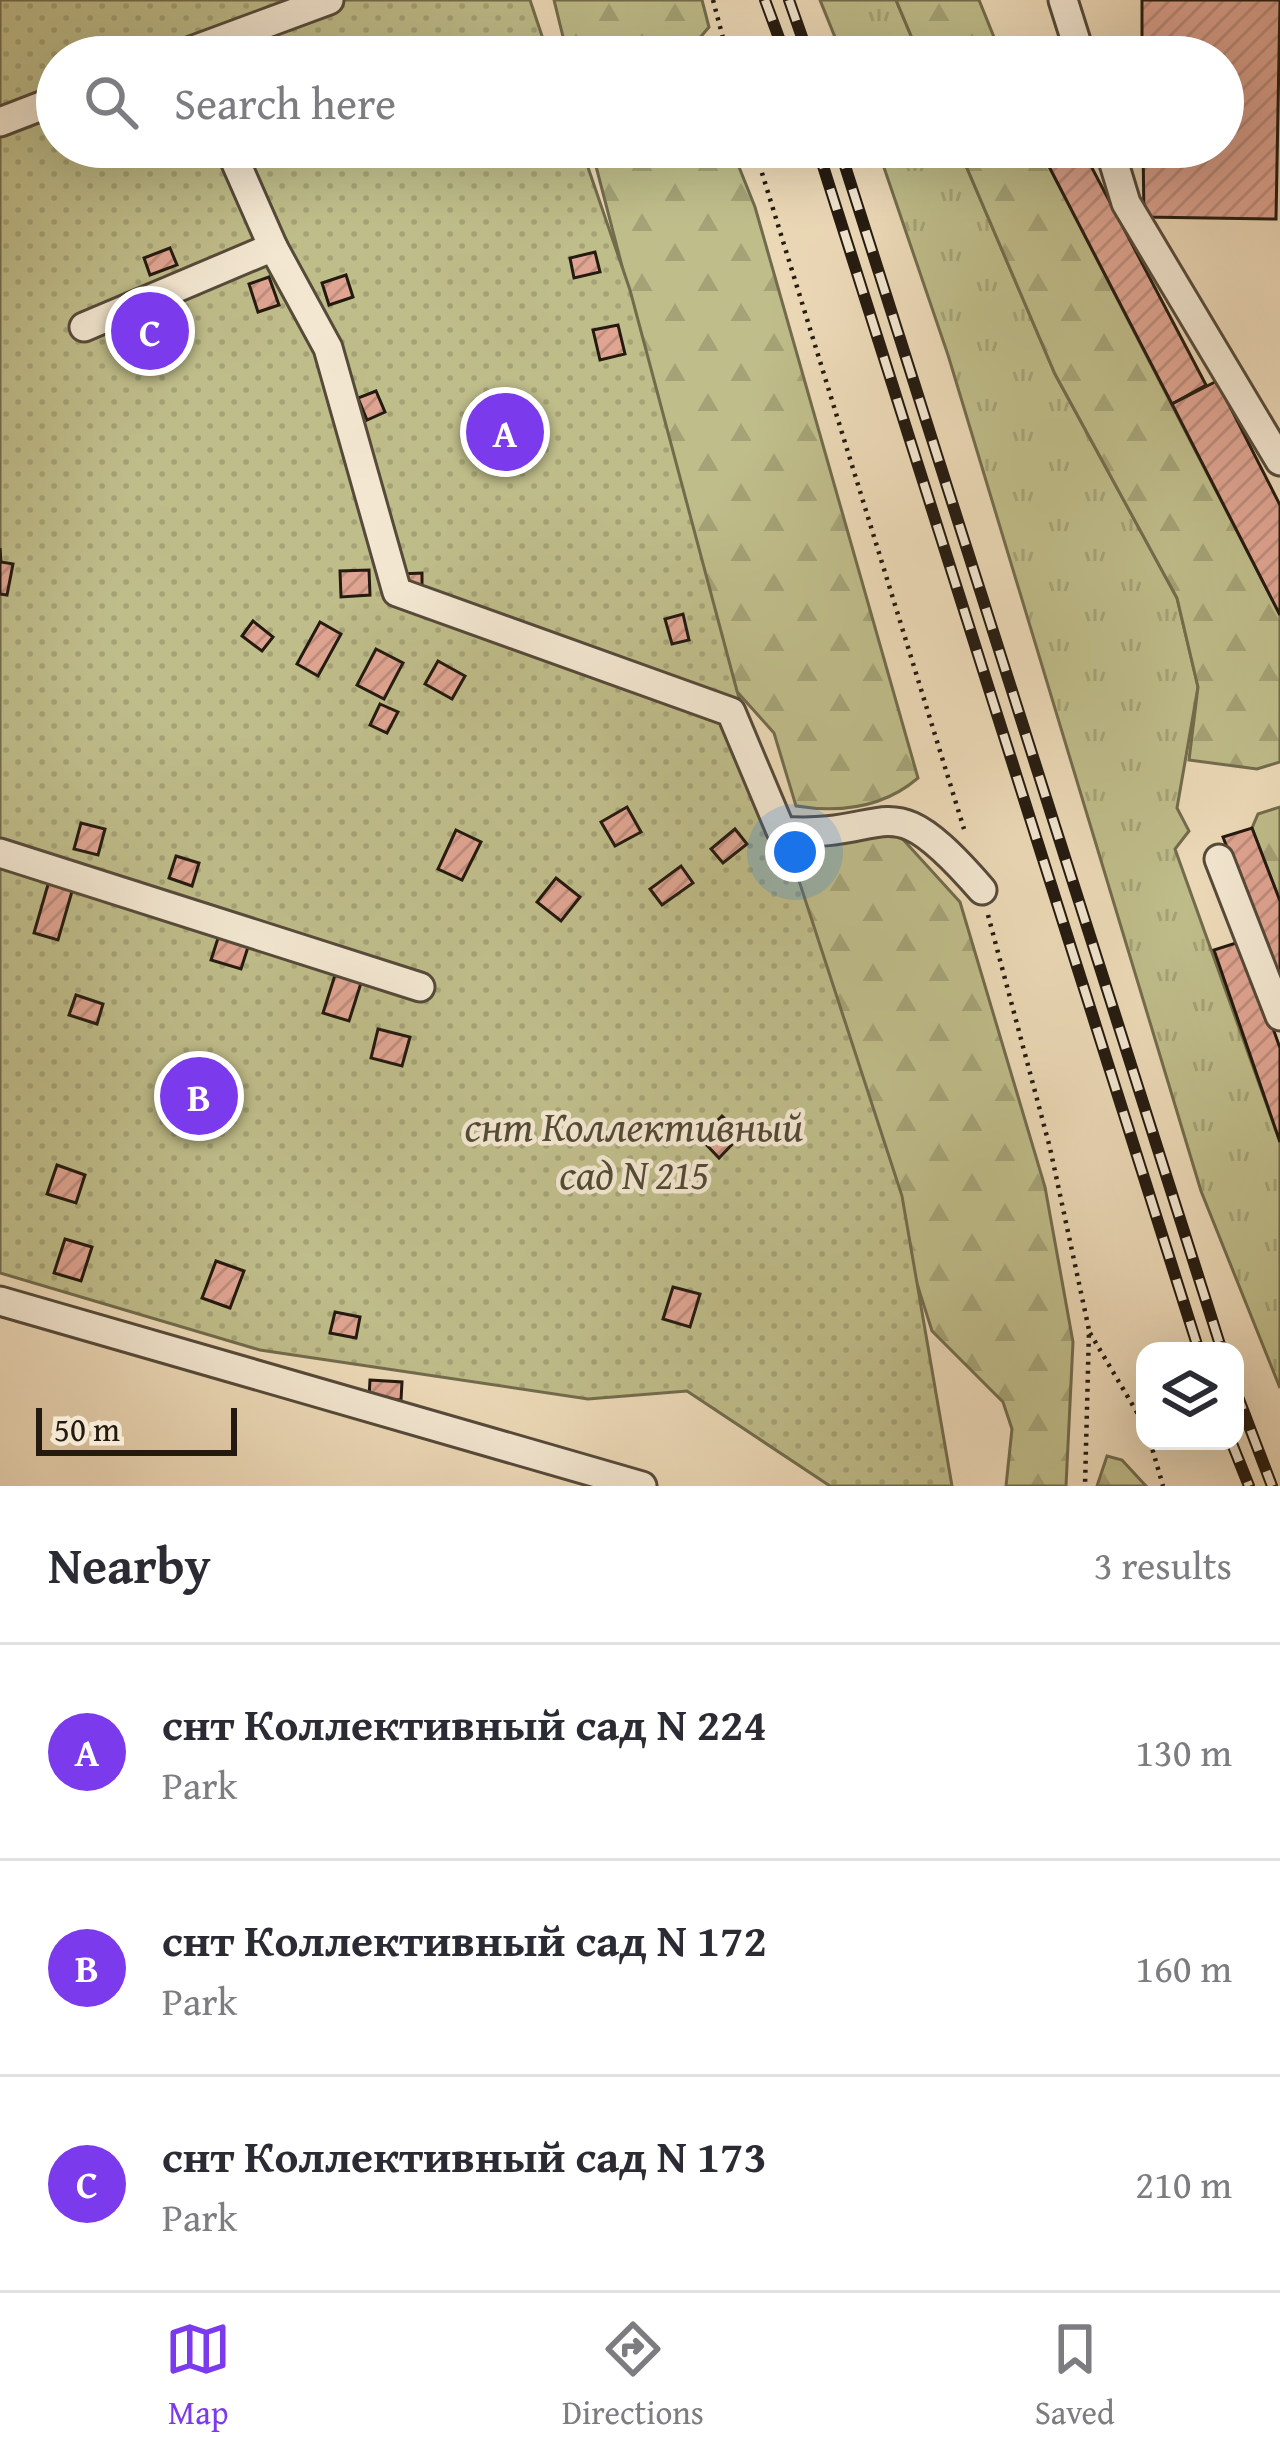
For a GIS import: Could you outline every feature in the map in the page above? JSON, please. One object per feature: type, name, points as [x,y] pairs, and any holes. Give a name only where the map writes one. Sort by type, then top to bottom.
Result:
[{"type":"street","points":[[236,36],[329,0]]},
{"type":"street","points":[[1063,0],[1074,36]]},
{"type":"street","points":[[0,122],[36,108]]},
{"type":"street","points":[[238,168],[273,247],[328,348],[398,592],[730,712],[781,831],[804,833],[881,818],[909,821],[949,852],[982,890]]},
{"type":"street","points":[[1115,168],[1126,203],[1280,461]]},
{"type":"street","points":[[84,327],[273,247]]},
{"type":"street","points":[[0,853],[420,987]]},
{"type":"street","points":[[1219,859],[1280,1016]]},
{"type":"street","points":[[0,1301],[642,1486]]},
{"type":"path","points":[[713,0],[722,36]]},
{"type":"path","points":[[760,168],[969,845]]},
{"type":"path","points":[[982,890],[1050,1148],[1089,1330],[1085,1486]]},
{"type":"path","points":[[1089,1330],[1136,1411]]},
{"type":"path","points":[[1153,1450],[1163,1486]]},
{"type":"green space","name":"снт Коллективный сад N 215","points":[[0,0],[530,0],[542,36],[36,36],[36,168],[588,168],[630,290],[737,691],[902,1196],[952,1486],[830,1486],[687,1391],[588,1399],[260,1350],[0,1273]]},
{"type":"green space","points":[[554,0],[702,0],[709,27],[701,36],[563,36]]},
{"type":"green space","points":[[820,0],[896,0],[911,36],[835,36]]},
{"type":"green space","points":[[896,0],[979,0],[994,36],[911,36]]},
{"type":"green space","points":[[596,168],[739,168],[755,207],[918,778],[876,802],[829,809],[796,806],[774,733],[731,685]]},
{"type":"green space","points":[[884,168],[967,168],[1055,374],[1177,598],[1198,687],[1177,808],[1189,831],[1175,849],[1280,1142],[1280,1388],[1201,1191],[948,355]]},
{"type":"green space","points":[[967,168],[1050,168],[1280,615],[1280,762],[1257,769],[1189,760],[1198,687],[1177,598],[1055,374]]},
{"type":"green space","points":[[1280,807],[1280,901],[1252,828],[1258,814]]},
{"type":"green space","points":[[882,829],[899,835],[960,902],[1045,1187],[1073,1342],[1066,1486],[1006,1486],[1012,1429],[1003,1402],[932,1331],[789,879],[790,858],[830,840]]},
{"type":"green space","points":[[1107,1456],[1122,1460],[1146,1486],[1097,1486]]},
{"type":"building","points":[[1142,0],[1280,0],[1276,219],[1144,217],[1143,168],[1244,168],[1244,36],[1142,36]]},
{"type":"building","points":[[1050,168],[1092,168],[1206,385],[1172,404]]},
{"type":"building","points":[[170,248],[177,265],[150,275],[144,258]]},
{"type":"building","points":[[595,252],[600,272],[574,278],[570,258]]},
{"type":"building","points":[[346,275],[353,297],[329,305],[322,283]]},
{"type":"building","points":[[269,277],[279,305],[258,312],[249,284]]},
{"type":"building","points":[[618,325],[625,354],[600,360],[593,330]]},
{"type":"building","points":[[1217,381],[1280,505],[1280,615],[1172,404]]},
{"type":"building","points":[[376,391],[385,412],[367,420],[358,398]]},
{"type":"building","points":[[0,548],[1,562],[13,564],[7,595],[0,594]]},
{"type":"building","points":[[369,570],[370,595],[341,597],[340,571]]},
{"type":"building","points":[[422,573],[422,590],[400,590],[400,574]]},
{"type":"building","points":[[683,614],[689,640],[672,644],[665,619]]},
{"type":"building","points":[[253,621],[273,637],[262,651],[242,636]]},
{"type":"building","points":[[320,622],[341,634],[318,676],[297,664]]},
{"type":"building","points":[[376,649],[403,663],[384,699],[357,685]]},
{"type":"building","points":[[438,661],[465,676],[452,699],[425,684]]},
{"type":"building","points":[[380,704],[398,712],[387,733],[370,725]]},
{"type":"building","points":[[627,807],[641,832],[615,846],[601,822]]},
{"type":"building","points":[[81,823],[105,829],[98,855],[74,849]]},
{"type":"building","points":[[1252,828],[1280,901],[1280,989],[1223,837]]},
{"type":"building","points":[[735,829],[747,844],[723,863],[711,849]]},
{"type":"building","points":[[456,830],[481,842],[462,880],[438,869]]},
{"type":"building","points":[[176,856],[199,863],[192,886],[169,878]]},
{"type":"building","points":[[681,866],[693,883],[662,905],[650,889]]},
{"type":"building","points":[[556,878],[580,897],[561,921],[537,902]]},
{"type":"building","points":[[49,881],[73,888],[58,940],[34,933]]},
{"type":"building","points":[[219,935],[249,944],[241,969],[211,960]]},
{"type":"building","points":[[1242,941],[1280,1048],[1280,1142],[1214,950]]},
{"type":"building","points":[[335,975],[361,983],[349,1021],[323,1013]]},
{"type":"building","points":[[76,995],[103,1004],[97,1024],[69,1015]]},
{"type":"building","points":[[378,1029],[410,1037],[402,1066],[371,1058]]},
{"type":"building","points":[[722,1116],[741,1135],[719,1158],[700,1138]]},
{"type":"building","points":[[57,1165],[85,1175],[76,1203],[47,1194]]},
{"type":"building","points":[[65,1239],[92,1247],[81,1281],[54,1273]]},
{"type":"building","points":[[216,1261],[244,1271],[230,1308],[202,1298]]},
{"type":"building","points":[[673,1287],[700,1294],[690,1327],[663,1319]]},
{"type":"building","points":[[335,1312],[360,1317],[356,1338],[330,1333]]},
{"type":"building","points":[[370,1380],[402,1382],[401,1400],[369,1398]]},
{"type":"railway","points":[[765,0],[778,36]]},
{"type":"railway","points":[[789,0],[802,36]]},
{"type":"railway","points":[[824,168],[1196,1342]]},
{"type":"railway","points":[[846,168],[1219,1342]]},
{"type":"railway","points":[[1244,1413],[1272,1486]]},
{"type":"railway","points":[[1235,1450],[1249,1486]]},
{"type":"place","name":"снт Коллективный сад N 173","points":[[150,331]]},
{"type":"place","name":"снт Коллективный сад N 224","points":[[505,432]]},
{"type":"place","name":"снт Коллективный сад N 172","points":[[199,1096]]}]
